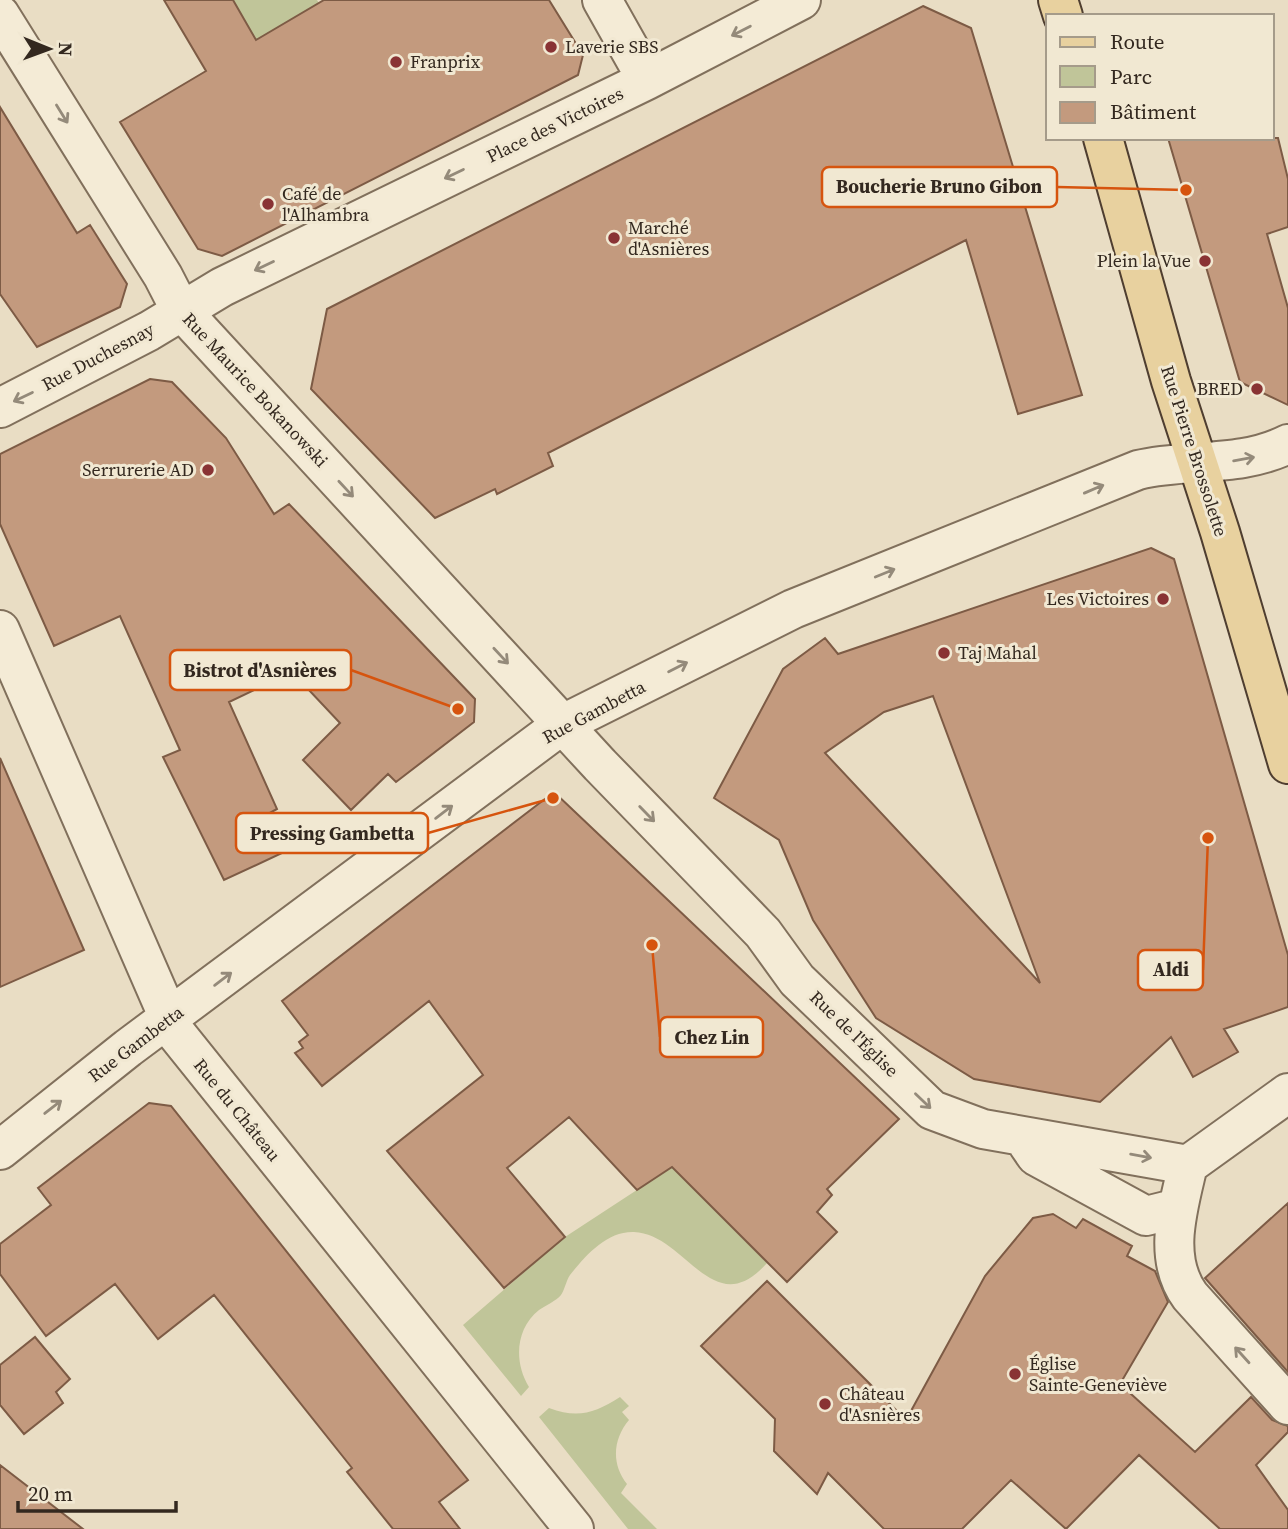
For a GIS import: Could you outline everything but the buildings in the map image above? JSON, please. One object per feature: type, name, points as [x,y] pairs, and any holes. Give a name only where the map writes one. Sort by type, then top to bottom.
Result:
[{"type":"main road","name":"Rue Pierre Brossolette","points":[[1104,140],[1196,463],[1288,764]]},
{"type":"street","points":[[602,0],[647,80]]},
{"type":"street","name":"Place des Victoires","points":[[306,246],[647,80],[802,0]]},
{"type":"street","name":"Rue Maurice Bokanowski","points":[[0,15],[163,276],[180,309],[563,724]]},
{"type":"street","name":"Rue Duchesnay","points":[[0,408],[149,331],[180,309],[306,246]]},
{"type":"street","name":"Rue Gambetta","points":[[0,1150],[168,1018],[563,724],[793,609],[1138,471],[1196,463],[1237,461],[1267,454],[1288,444]]},
{"type":"street","name":"Rue du Château","points":[[0,630],[168,1018],[193,1056],[435,1352],[574,1529]]},
{"type":"street","name":"Rue de l'Église","points":[[563,724],[763,933],[797,980],[932,1110],[956,1121],[1021,1135],[1188,1165]]},
{"type":"street","points":[[1288,1093],[1188,1165],[1178,1208],[1174,1247],[1178,1279],[1190,1296],[1288,1405]]},
{"type":"street","points":[[1021,1135],[1036,1156],[1146,1216],[1178,1208]]},
{"type":"green space","points":[[233,0],[317,0],[319,3],[256,40]]},
{"type":"green space","points":[[672,1167],[767,1263],[748,1279],[731,1284],[715,1281],[652,1236],[634,1232],[615,1235],[590,1252],[569,1277],[561,1295],[539,1310],[525,1327],[521,1336],[519,1357],[529,1387],[521,1396],[463,1325],[565,1237]]},
{"type":"green space","points":[[620,1397],[629,1406],[622,1412],[629,1420],[620,1435],[616,1452],[618,1468],[627,1484],[621,1493],[657,1529],[628,1529],[539,1417],[549,1408],[569,1413],[586,1413]]},
{"type":"place","name":"Laverie SBS","points":[[551,47]]},
{"type":"place","name":"Franprix","points":[[396,62]]},
{"type":"place","name":"Boucherie Bruno Gibon","points":[[1186,190]]},
{"type":"place","name":"Café de l'Alhambra","points":[[268,204]]},
{"type":"place","name":"Marché d'Asnières","points":[[614,238]]},
{"type":"place","name":"Plein la Vue","points":[[1205,261]]},
{"type":"place","name":"BRED","points":[[1257,389]]},
{"type":"place","name":"Serrurerie AD","points":[[208,470]]},
{"type":"place","name":"Les Victoires","points":[[1163,599]]},
{"type":"place","name":"Taj Mahal","points":[[944,653]]},
{"type":"place","name":"Bistrot d'Asnières","points":[[458,709]]},
{"type":"place","name":"Pressing Gambetta","points":[[553,798]]},
{"type":"place","name":"Aldi","points":[[1208,838]]},
{"type":"place","name":"Chez Lin","points":[[652,945]]},
{"type":"place","name":"Église Sainte-Geneviève","points":[[1015,1374]]},
{"type":"place","name":"Château d'Asnières","points":[[825,1404]]}]
